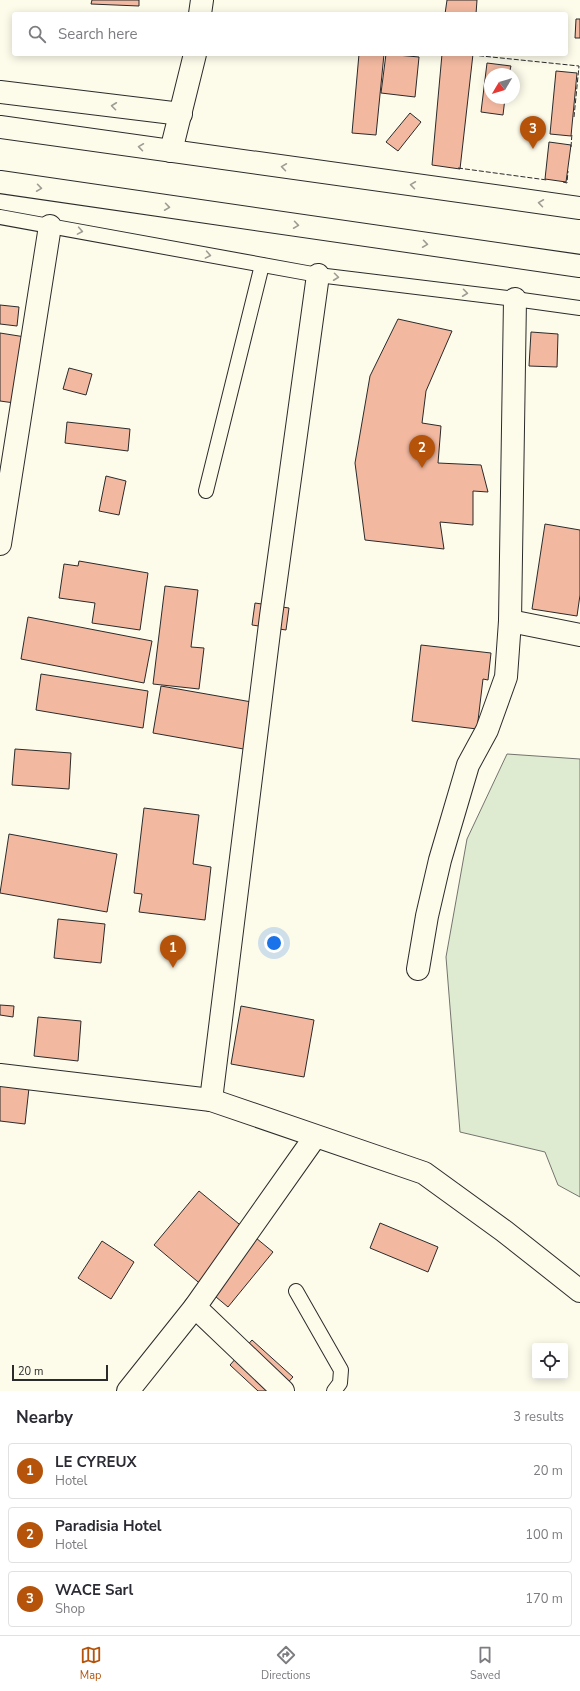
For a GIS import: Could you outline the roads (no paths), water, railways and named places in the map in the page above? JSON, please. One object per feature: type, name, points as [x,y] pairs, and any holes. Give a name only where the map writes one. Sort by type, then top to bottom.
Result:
[{"type":"main road","points":[[200,12],[202,0]]},
{"type":"main road","points":[[171,151],[194,56]]},
{"type":"main road","points":[[0,92],[181,114]]},
{"type":"main road","points":[[0,127],[580,208]]},
{"type":"main road","points":[[0,182],[580,266]]},
{"type":"main road","points":[[0,544],[50,226]]},
{"type":"main road","points":[[211,1100],[271,616],[318,275]]},
{"type":"main road","points":[[418,969],[427,916],[440,860],[468,765],[487,730],[506,677],[510,621],[515,299]]},
{"type":"main road","points":[[510,621],[580,635]]},
{"type":"main road","points":[[0,1075],[211,1100],[315,1137],[424,1173],[504,1231],[580,1291]]},
{"type":"main road","points":[[128,1391],[195,1307],[315,1137]]},
{"type":"main road","points":[[195,1307],[283,1391]]},
{"type":"lane","points":[[0,217],[318,275],[580,308]]},
{"type":"lane","points":[[206,492],[262,265]]},
{"type":"lane","points":[[296,1291],[342,1370],[340,1383],[334,1391]]},
{"type":"place","name":"WACE Sarl","points":[[533,149]]},
{"type":"place","name":"Paradisia Hotel","points":[[422,468]]},
{"type":"place","name":"LE CYREUX","points":[[173,968]]}]
